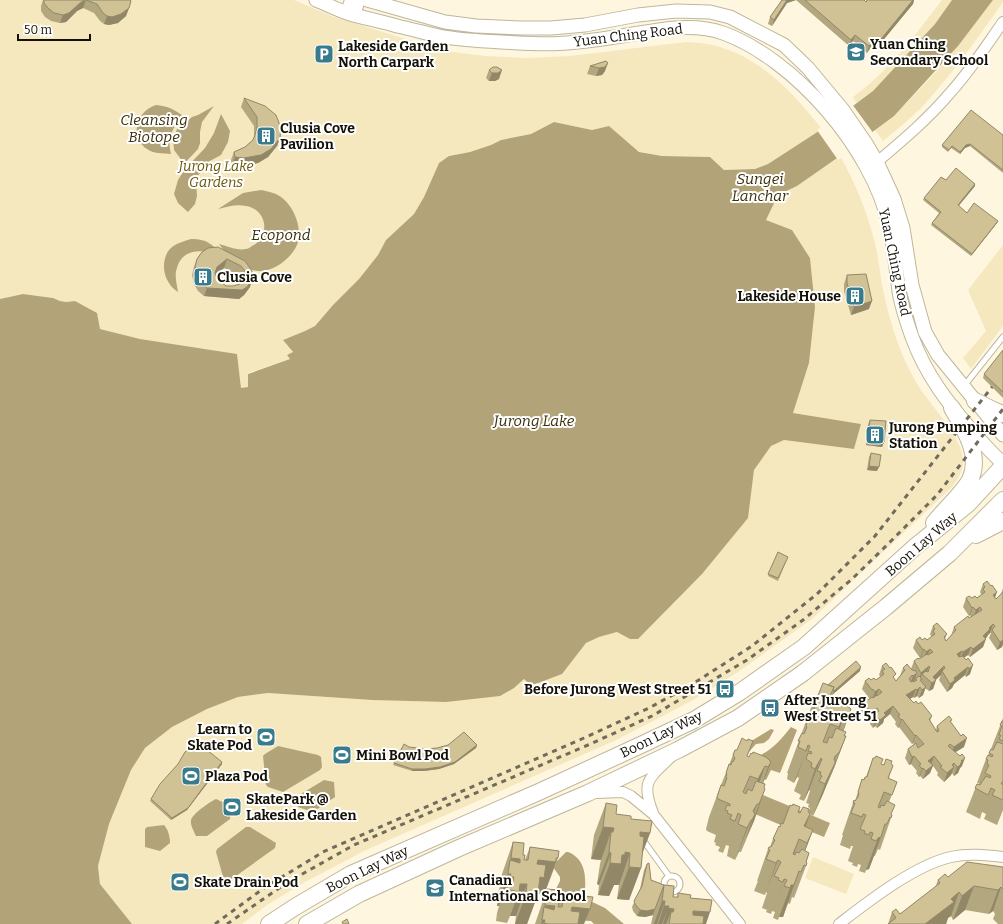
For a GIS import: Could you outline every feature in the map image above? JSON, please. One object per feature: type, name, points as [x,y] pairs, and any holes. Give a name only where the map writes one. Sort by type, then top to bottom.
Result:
[{"type":"main road","points":[[975,401],[1003,414]]},
{"type":"main road","points":[[916,546],[970,480],[974,467],[974,456],[970,444],[963,426],[952,408]]},
{"type":"main road","name":"Boon Lay Way","points":[[269,924],[351,874],[548,788],[694,720],[740,692],[804,647],[916,546],[968,504],[1003,466]]},
{"type":"main road","name":"Boon Lay Way","points":[[307,924],[358,894],[459,848],[588,793],[678,750],[738,718],[803,673],[886,607],[950,553],[1003,500]]},
{"type":"main road","points":[[950,553],[986,529],[1003,521]]},
{"type":"main road","points":[[432,838],[428,844],[430,849],[459,848]]},
{"type":"street","name":"Yuan Ching Road","points":[[316,0],[440,36],[475,41],[550,44],[600,39],[666,28],[707,29],[723,33],[748,44],[772,59],[838,114]]},
{"type":"street","points":[[350,9],[360,0]]},
{"type":"street","name":"Yuan Ching Road","points":[[367,0],[453,23],[476,26],[522,28],[551,28],[585,25],[638,15],[676,11],[710,12],[730,17],[784,45],[808,68],[894,199],[903,228],[912,285],[925,332],[938,355],[1003,435]]},
{"type":"street","points":[[872,164],[912,132],[951,93],[965,76],[1003,22]]},
{"type":"street","points":[[451,38],[453,23]]},
{"type":"street","name":"Yuan Ching Road","points":[[872,164],[889,223],[899,293],[912,338],[937,388],[952,408],[1003,463]]},
{"type":"street","points":[[653,814],[646,791],[651,777],[678,750]]},
{"type":"street","points":[[588,793],[623,792],[631,796],[653,814],[740,924]]},
{"type":"street","points":[[839,924],[902,880],[928,866],[950,857],[983,855],[1003,857]]},
{"type":"lane","points":[[963,387],[1003,337]]},
{"type":"lane","points":[[640,835],[669,876],[674,876],[679,879],[681,884],[679,889],[675,892],[667,890],[664,883],[669,876]]},
{"type":"lane","points":[[679,889],[684,894]]},
{"type":"green space","name":"Jurong Lake Gardens","points":[[0,0],[294,0],[334,17],[445,51],[485,56],[527,58],[570,56],[686,42],[708,44],[728,50],[746,58],[763,69],[794,97],[822,129],[768,164],[755,169],[724,170],[710,157],[662,156],[639,152],[609,126],[592,130],[554,122],[531,134],[501,140],[470,152],[449,156],[439,163],[424,197],[414,214],[386,240],[378,255],[359,279],[333,305],[315,326],[283,340],[293,353],[290,359],[248,373],[249,387],[241,388],[237,354],[140,339],[100,329],[75,301],[66,302],[53,298],[23,294],[0,299]]},
{"type":"green space","points":[[942,0],[952,0],[935,24],[873,91],[857,103],[853,97],[890,64]]},
{"type":"green space","points":[[993,0],[1003,0],[1003,2],[954,69],[922,107],[883,141],[875,130],[923,86]]},
{"type":"green space","points":[[840,156],[856,188],[868,220],[878,256],[888,311],[902,355],[924,395],[947,424],[959,445],[963,464],[960,475],[953,486],[812,619],[738,672],[695,699],[614,741],[366,850],[305,882],[267,905],[242,924],[132,924],[100,884],[98,866],[109,824],[131,770],[145,748],[172,727],[207,709],[238,697],[268,693],[372,700],[446,702],[514,688],[524,679],[541,682],[561,674],[586,643],[599,637],[617,632],[630,639],[748,518],[754,470],[771,446],[784,440],[854,449],[861,424],[793,413],[809,363],[815,307],[810,258],[792,230],[766,220],[778,195],[797,186]]},
{"type":"green space","points":[[1003,245],[1003,326],[971,369],[963,358],[986,331],[968,290]]},
{"type":"green space","points":[[813,857],[854,874],[846,894],[805,878]]},
{"type":"water","name":"Jurong Lake","points":[[952,0],[993,0],[958,46],[894,116],[797,186],[778,195],[766,220],[792,230],[810,258],[815,307],[809,363],[793,413],[861,424],[854,449],[784,440],[771,446],[754,470],[748,518],[702,574],[638,639],[630,639],[617,632],[599,637],[586,643],[562,674],[531,685],[524,679],[514,688],[500,696],[446,702],[372,700],[268,693],[238,697],[207,709],[172,727],[145,748],[131,770],[109,824],[98,866],[100,884],[132,924],[0,924],[0,299],[23,294],[53,298],[66,302],[75,301],[97,313],[100,329],[140,339],[237,354],[241,388],[248,387],[248,374],[290,359],[287,355],[293,352],[283,340],[315,326],[333,305],[359,279],[378,255],[386,240],[414,214],[424,197],[439,163],[449,156],[470,152],[501,140],[531,134],[554,122],[592,130],[609,126],[639,152],[662,156],[710,157],[724,170],[755,169],[768,164],[822,129],[873,91],[935,24]]},
{"type":"water","name":"Cleansing Biotope","points":[[156,105],[170,108],[183,116],[171,134],[171,154],[149,151],[141,144],[138,138],[137,125],[140,118],[149,108]]},
{"type":"water","points":[[214,106],[202,122],[198,149],[182,166],[180,158],[174,150],[173,139],[177,129],[192,117]]},
{"type":"water","points":[[221,114],[230,131],[228,142],[221,155],[208,162],[203,171],[198,175],[196,181],[197,196],[195,204],[188,212],[178,203],[174,194],[178,180],[185,169],[205,148],[214,133]]},
{"type":"water","name":"Ecopond","points":[[261,190],[276,194],[286,201],[294,212],[298,225],[299,237],[298,243],[290,256],[278,266],[264,271],[254,271],[239,265],[219,244],[239,249],[247,249],[254,245],[263,235],[264,222],[262,217],[253,208],[242,205],[218,209],[243,193]]},
{"type":"water","points":[[191,239],[205,241],[215,247],[222,254],[202,251],[189,253],[184,256],[176,271],[178,292],[172,287],[165,275],[165,260],[168,251],[173,246]]},
{"type":"water","points":[[791,727],[797,730],[780,773],[771,770],[766,780],[755,775],[755,758],[775,745]]},
{"type":"water","points":[[771,729],[774,730],[769,739],[764,743],[756,744],[748,753],[740,748]]},
{"type":"water","points":[[278,746],[318,755],[321,757],[322,767],[320,770],[283,792],[268,787],[266,785],[263,756]]},
{"type":"water","points":[[324,780],[334,782],[335,797],[313,812],[298,807],[296,797]]},
{"type":"water","points":[[763,795],[830,823],[824,837],[807,830],[804,835],[755,814]]},
{"type":"water","points":[[216,799],[229,805],[231,808],[230,819],[207,836],[196,836],[191,824],[192,817]]},
{"type":"water","points":[[164,825],[170,838],[170,843],[160,851],[145,847],[145,829],[147,827]]},
{"type":"water","points":[[246,827],[250,827],[276,843],[275,848],[229,881],[224,880],[216,852],[217,849]]},
{"type":"water","points":[[566,852],[575,856],[582,864],[585,875],[584,898],[605,908],[624,924],[594,924],[591,921],[568,920],[551,899],[560,881],[560,877],[553,867],[554,864]]},
{"type":"pier","points":[[852,104],[874,134],[838,160],[817,130]]},
{"type":"building","points":[[44,0],[85,0],[69,13],[63,15],[54,13],[44,3]]},
{"type":"building","points":[[86,0],[131,1],[129,8],[121,14],[112,17],[103,13],[97,4]]},
{"type":"building","points":[[782,0],[787,0],[774,20],[770,17]]},
{"type":"building","points":[[805,0],[864,0],[866,2],[867,0],[913,0],[877,44],[874,41],[869,46],[855,35],[851,40]]},
{"type":"building","points":[[606,61],[608,63],[605,67],[599,68],[590,66]]},
{"type":"building","points":[[493,67],[497,67],[502,70],[498,73],[492,73],[489,70]]},
{"type":"building","name":"Clusia Cove Pavilion","points":[[244,98],[265,106],[276,115],[281,128],[280,138],[271,149],[261,155],[244,158],[235,157],[234,152],[245,147],[253,140],[257,129],[257,117]]},
{"type":"building","points":[[971,110],[1003,135],[1003,170],[970,144],[966,145],[960,152],[952,146],[949,150],[942,145]]},
{"type":"building","points":[[956,168],[975,184],[958,205],[967,213],[974,203],[998,221],[972,254],[932,223],[941,212],[924,198],[941,177],[946,180]]},
{"type":"building","points":[[218,247],[245,261],[252,271],[253,278],[247,287],[242,290],[207,288],[201,283],[197,276],[195,267],[197,259],[202,252],[208,248]],"holes":[[[227,259],[241,266],[245,271],[246,276],[244,281],[240,284],[226,286],[217,279],[215,273],[217,267]]]},
{"type":"building","points":[[866,274],[872,301],[854,307],[847,283],[847,275]]},
{"type":"building","points":[[1003,350],[1003,392],[984,374]]},
{"type":"building","name":"Jurong Pumping Station","points":[[870,420],[886,421],[884,442],[868,441]]},
{"type":"building","points":[[871,453],[881,455],[879,467],[869,466]]},
{"type":"building","points":[[778,552],[788,557],[778,578],[768,574]]},
{"type":"building","points":[[987,581],[997,592],[993,595],[996,599],[1003,592],[1003,640],[1000,642],[992,630],[995,626],[993,624],[983,636],[986,639],[973,649],[971,647],[957,654],[959,657],[963,656],[966,660],[968,658],[973,665],[969,669],[968,667],[954,678],[955,680],[950,684],[942,671],[945,668],[944,666],[933,677],[936,680],[932,683],[922,674],[929,671],[929,666],[921,673],[914,661],[933,652],[930,649],[926,652],[924,649],[923,650],[916,640],[920,637],[922,640],[925,638],[927,640],[935,634],[933,631],[935,629],[933,626],[937,623],[947,634],[944,637],[946,641],[956,630],[954,627],[968,616],[969,618],[982,610],[980,607],[976,610],[973,607],[972,608],[966,598],[969,596],[972,598],[975,596],[977,598],[985,592],[983,589],[985,587],[983,584]]},
{"type":"building","points":[[856,661],[861,667],[834,691],[834,687],[828,685]]},
{"type":"building","points":[[886,663],[896,674],[893,677],[896,681],[905,670],[903,668],[907,664],[917,673],[913,676],[912,675],[909,679],[911,682],[917,680],[915,679],[919,676],[922,679],[920,680],[926,687],[922,690],[920,687],[906,695],[914,703],[916,701],[918,704],[921,702],[932,716],[929,719],[937,732],[939,731],[937,726],[949,716],[952,720],[950,721],[961,736],[963,734],[967,738],[954,747],[950,744],[948,746],[960,756],[962,754],[965,758],[961,761],[961,765],[957,767],[954,763],[952,765],[954,767],[947,773],[940,767],[942,766],[934,756],[928,761],[933,765],[926,771],[923,768],[922,769],[919,765],[921,764],[914,756],[912,757],[908,749],[916,743],[918,748],[924,744],[916,735],[915,736],[902,719],[901,720],[898,716],[900,715],[893,706],[884,713],[886,715],[880,720],[878,718],[876,720],[873,716],[879,711],[877,708],[870,714],[863,701],[867,698],[868,700],[872,697],[873,698],[882,692],[879,689],[875,692],[865,681],[869,678],[871,680],[874,678],[876,680],[884,674],[882,671],[885,669],[882,666]]},
{"type":"building","points":[[823,683],[834,687],[826,705],[828,706],[830,700],[833,700],[846,705],[851,709],[849,714],[845,713],[839,727],[830,724],[823,742],[827,743],[829,737],[832,738],[836,728],[846,732],[844,736],[846,736],[839,753],[835,756],[835,763],[825,784],[819,781],[822,776],[820,775],[821,772],[817,771],[822,759],[821,758],[815,769],[811,767],[812,763],[806,759],[808,753],[811,754],[812,752],[808,751],[810,746],[808,745],[806,751],[798,747],[800,741],[798,741],[802,733],[804,734],[807,727],[806,722],[809,713],[811,713],[812,709],[814,710],[815,706],[813,703],[815,697],[817,698]]},
{"type":"building","points":[[1002,721],[1003,741],[999,739],[1002,726],[1000,725]]},
{"type":"building","points":[[464,732],[477,745],[455,762],[440,767],[425,769],[412,769],[394,763],[404,744],[409,747],[426,749],[437,748],[448,745]]},
{"type":"building","points":[[742,738],[747,741],[748,739],[753,741],[747,756],[749,757],[753,752],[766,757],[771,762],[768,767],[765,766],[758,779],[750,776],[743,792],[746,794],[748,789],[752,791],[756,781],[765,784],[765,789],[759,804],[757,804],[753,811],[755,814],[747,828],[738,824],[741,815],[738,813],[735,821],[730,819],[732,815],[727,813],[728,811],[725,810],[727,805],[730,806],[730,804],[718,799],[717,797],[721,785],[724,786],[729,764],[731,765],[735,758],[733,755]]},
{"type":"building","name":"Plaza Pod","points":[[197,742],[222,762],[188,808],[172,818],[151,799],[160,784],[178,764],[185,752]]},
{"type":"building","points":[[997,742],[1003,744],[1003,781],[1001,784],[1003,784],[1003,800],[992,795],[995,790],[991,788],[988,795],[975,788],[977,784],[980,785],[986,776],[990,778],[991,776],[985,773],[989,765],[987,764],[988,760],[986,759],[988,755],[992,757],[993,755],[989,753],[991,749],[993,750]]},
{"type":"building","points":[[876,756],[883,759],[881,764],[884,765],[886,759],[892,761],[891,763],[893,766],[888,778],[897,782],[892,795],[884,792],[878,807],[880,808],[881,805],[884,806],[887,801],[895,805],[891,818],[890,817],[887,824],[885,824],[881,837],[876,841],[871,839],[873,833],[870,832],[869,835],[860,829],[866,815],[863,814],[862,817],[851,813],[855,803],[853,803],[854,800],[855,801],[858,797],[862,779],[864,780],[865,777],[867,777],[873,758]]},
{"type":"building","points":[[606,803],[617,805],[616,814],[631,816],[631,819],[652,821],[650,833],[640,832],[640,836],[644,837],[641,868],[629,867],[630,853],[625,852],[625,855],[622,855],[621,864],[610,863],[611,853],[609,852],[611,832],[613,832],[614,828],[603,827]]},
{"type":"building","points":[[793,804],[800,807],[798,812],[800,813],[803,807],[809,809],[808,811],[810,814],[804,826],[813,830],[807,843],[799,839],[793,854],[795,855],[796,852],[799,853],[802,849],[809,853],[806,866],[804,865],[801,872],[799,871],[794,885],[791,885],[790,888],[784,886],[787,880],[784,879],[783,882],[774,876],[781,862],[778,860],[776,863],[766,859],[770,850],[768,849],[775,840],[773,839],[779,826],[780,827],[781,823],[783,824],[790,805],[792,806]]},
{"type":"building","points":[[513,842],[524,843],[524,860],[528,860],[530,847],[559,851],[556,862],[538,860],[537,864],[546,865],[544,878],[540,877],[538,894],[526,892],[527,884],[520,884],[519,892],[507,889],[508,881],[513,881],[514,877],[510,877],[511,874],[508,874],[510,860],[520,863],[520,859],[511,858]]},
{"type":"building","points":[[967,862],[1003,867],[1003,889],[1001,887],[998,890],[974,886],[962,896],[959,892],[951,899],[954,902],[925,924],[888,924],[896,918],[892,912],[896,909],[900,914],[940,883],[938,880],[945,874],[948,877]]},
{"type":"building","points":[[649,863],[651,880],[664,885],[655,909],[647,911],[640,910],[634,901],[642,886],[647,864]]},
{"type":"building","points":[[664,885],[674,886],[673,897],[678,897],[678,893],[691,895],[690,898],[712,900],[710,912],[693,911],[693,915],[704,916],[703,924],[669,924],[671,912],[673,912],[674,909],[668,908],[669,906],[664,906],[665,901],[662,901]]},
{"type":"building","points":[[547,889],[558,890],[558,907],[562,907],[564,894],[593,897],[590,909],[572,907],[571,911],[580,912],[578,924],[544,923],[545,920],[542,920],[544,907],[554,910],[555,906],[545,905]]},
{"type":"building","points":[[347,919],[349,924],[343,924],[342,922]]},
{"type":"railway","points":[[215,924],[264,888],[323,852],[649,708],[691,685],[752,646],[817,594],[875,536],[1003,373]]},
{"type":"railway","points":[[227,924],[288,882],[354,845],[652,716],[747,660],[803,620],[852,579],[887,545],[937,495],[1003,409]]},
{"type":"place","name":"Yuan Ching Secondary School","points":[[856,52]]},
{"type":"place","name":"Lakeside Garden North Carpark","points":[[324,54]]},
{"type":"place","name":"Clusia Cove Pavilion","points":[[266,136]]},
{"type":"place","name":"Clusia Cove","points":[[203,277]]},
{"type":"place","name":"Lakeside House","points":[[855,296]]},
{"type":"place","name":"Jurong Pumping Station","points":[[875,435]]},
{"type":"place","name":"Before Jurong West Street 51","points":[[725,689]]},
{"type":"place","name":"After Jurong West Street 51","points":[[770,708]]},
{"type":"place","name":"Learn to Skate Pod","points":[[266,737]]},
{"type":"place","name":"Mini Bowl Pod","points":[[342,755]]},
{"type":"place","name":"Plaza Pod","points":[[191,776]]},
{"type":"place","name":"SkatePark @ Lakeside Garden","points":[[232,807]]},
{"type":"place","name":"Skate Drain Pod","points":[[180,882]]},
{"type":"place","name":"Canadian International School","points":[[435,888]]},
{"type":"water label","name":"Sungei Lanchar","points":[[760,188]]}]
